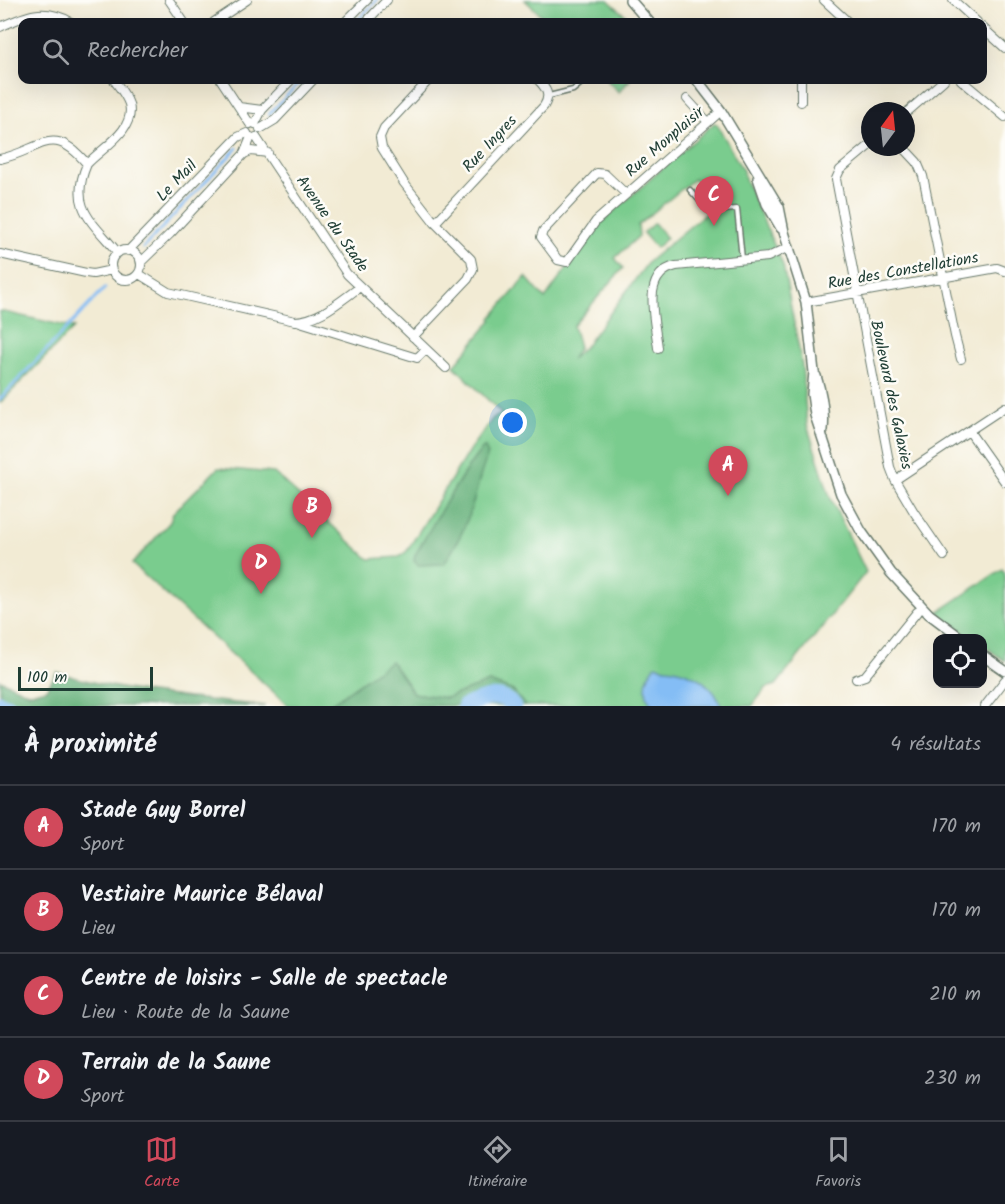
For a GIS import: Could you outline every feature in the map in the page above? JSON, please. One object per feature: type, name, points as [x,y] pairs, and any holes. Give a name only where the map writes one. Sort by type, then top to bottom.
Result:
[{"type":"street","points":[[169,0],[181,18]]},
{"type":"street","points":[[220,18],[247,0]]},
{"type":"street","points":[[349,18],[367,0]]},
{"type":"street","points":[[370,18],[387,0]]},
{"type":"street","points":[[824,0],[844,18]]},
{"type":"street","points":[[953,0],[973,18]]},
{"type":"street","points":[[631,3],[645,18]]},
{"type":"street","points":[[21,18],[30,14],[61,18]]},
{"type":"street","points":[[0,27],[18,19]]},
{"type":"street","points":[[987,32],[1005,48]]},
{"type":"street","points":[[117,84],[127,100],[129,117],[122,130],[87,164],[80,191],[82,206],[88,218],[118,253]]},
{"type":"street","name":"Avenue du Stade","points":[[224,84],[339,264],[360,287],[446,368]]},
{"type":"street","name":"Le Mail","points":[[141,262],[244,154],[262,110],[287,84]]},
{"type":"street","name":"Le Mail","points":[[128,251],[238,137],[275,120],[309,84]]},
{"type":"street","points":[[413,337],[468,279],[473,269],[471,259],[435,223],[382,148],[380,137],[384,128],[425,84]]},
{"type":"street","points":[[542,84],[547,89],[548,96]]},
{"type":"street","points":[[700,84],[721,111],[755,168],[767,204],[784,232],[806,302],[814,372],[823,401],[822,433],[835,480],[848,509],[884,564],[923,608],[954,634]]},
{"type":"street","points":[[801,84],[801,102]]},
{"type":"street","points":[[915,105],[939,84]]},
{"type":"street","points":[[967,84],[1005,117]]},
{"type":"street","name":"Rue Ingres","points":[[435,223],[544,106],[548,96]]},
{"type":"street","points":[[687,99],[708,122]]},
{"type":"street","points":[[239,107],[262,110]]},
{"type":"street","name":"Rue Monplaisir","points":[[626,194],[605,174],[597,173],[543,231],[541,237],[543,242],[558,260],[567,262],[590,229],[626,194],[721,111]]},
{"type":"street","points":[[0,159],[52,141],[71,146],[87,164]]},
{"type":"street","points":[[244,154],[251,151],[268,153]]},
{"type":"street","name":"Boulevard des Galaxies","points":[[861,152],[840,170],[836,179],[890,467],[895,480],[1005,407]]},
{"type":"street","points":[[911,156],[923,176],[955,336],[962,359]]},
{"type":"street","points":[[658,348],[652,290],[657,277],[672,267],[768,257],[789,247]]},
{"type":"street","points":[[128,251],[136,255],[141,262],[139,274],[132,279],[124,280],[116,277],[111,270],[112,260],[118,253],[128,251]]},
{"type":"street","points":[[0,254],[86,273],[93,274],[111,270]]},
{"type":"street","name":"Rue des Constellations","points":[[806,302],[944,276],[997,268],[1005,271]]},
{"type":"street","points":[[139,274],[168,292],[299,321],[417,358],[426,350]]},
{"type":"street","points":[[299,321],[320,315],[360,287]]},
{"type":"street","points":[[969,431],[1005,482]]},
{"type":"street","points":[[895,480],[944,556]]},
{"type":"street","points":[[856,680],[865,676],[916,612],[923,608]]},
{"type":"street","points":[[987,658],[1005,671]]},
{"type":"street","points":[[985,706],[1005,680]]},
{"type":"lane","points":[[548,96],[573,90],[580,84]]},
{"type":"lane","points":[[690,190],[709,211],[737,209],[742,260]]},
{"type":"green space","points":[[525,0],[608,0],[628,18],[544,18]]},
{"type":"green space","points":[[610,84],[626,84],[619,92]]},
{"type":"green space","points":[[714,123],[717,124],[743,171],[783,265],[802,365],[807,425],[830,497],[866,572],[776,685],[766,688],[752,706],[525,706],[513,691],[489,682],[446,698],[413,693],[391,661],[329,705],[289,706],[132,564],[170,522],[173,513],[218,468],[274,473],[369,559],[399,557],[407,551],[470,449],[493,418],[502,414],[454,366],[526,277],[545,299],[596,227]],"holes":[[[694,179],[714,201],[719,202],[649,261],[587,344],[571,360],[579,347],[573,326],[623,268],[615,258],[639,236],[638,225]]]},
{"type":"green space","points":[[654,223],[667,238],[656,248],[643,233]]},
{"type":"green space","points":[[0,311],[74,328],[0,403]]},
{"type":"green space","points":[[485,447],[488,455],[470,514],[454,548],[444,564],[418,565],[414,561],[415,555],[460,480],[478,453]]},
{"type":"green space","points":[[1002,569],[1005,573],[1005,661],[987,648],[987,634],[966,634],[938,612]]},
{"type":"green space","points":[[391,661],[413,693],[446,698],[489,682],[513,691],[525,706],[320,706],[329,705]]},
{"type":"green space","points":[[57,672],[134,690],[265,706],[0,706],[0,680],[29,693],[46,689]]},
{"type":"water","points":[[656,665],[696,677],[709,686],[721,706],[652,706],[646,685],[649,674]]},
{"type":"waterway","points":[[360,18],[377,0]]},
{"type":"waterway","points":[[269,114],[298,84]]},
{"type":"waterway","points":[[143,248],[237,148]]},
{"type":"waterway","points":[[0,399],[105,288]]},
{"type":"waterway","points":[[465,706],[490,697],[502,698],[513,706]]},
{"type":"waterway","points":[[0,703],[7,706]]},
{"type":"place","name":"Centre de loisirs - Salle de spectacle","points":[[714,226]]},
{"type":"place","name":"Stade Guy Borrel","points":[[728,496]]},
{"type":"place","name":"Vestiaire Maurice Bélaval","points":[[312,538]]},
{"type":"place","name":"Terrain de la Saune","points":[[261,594]]}]
